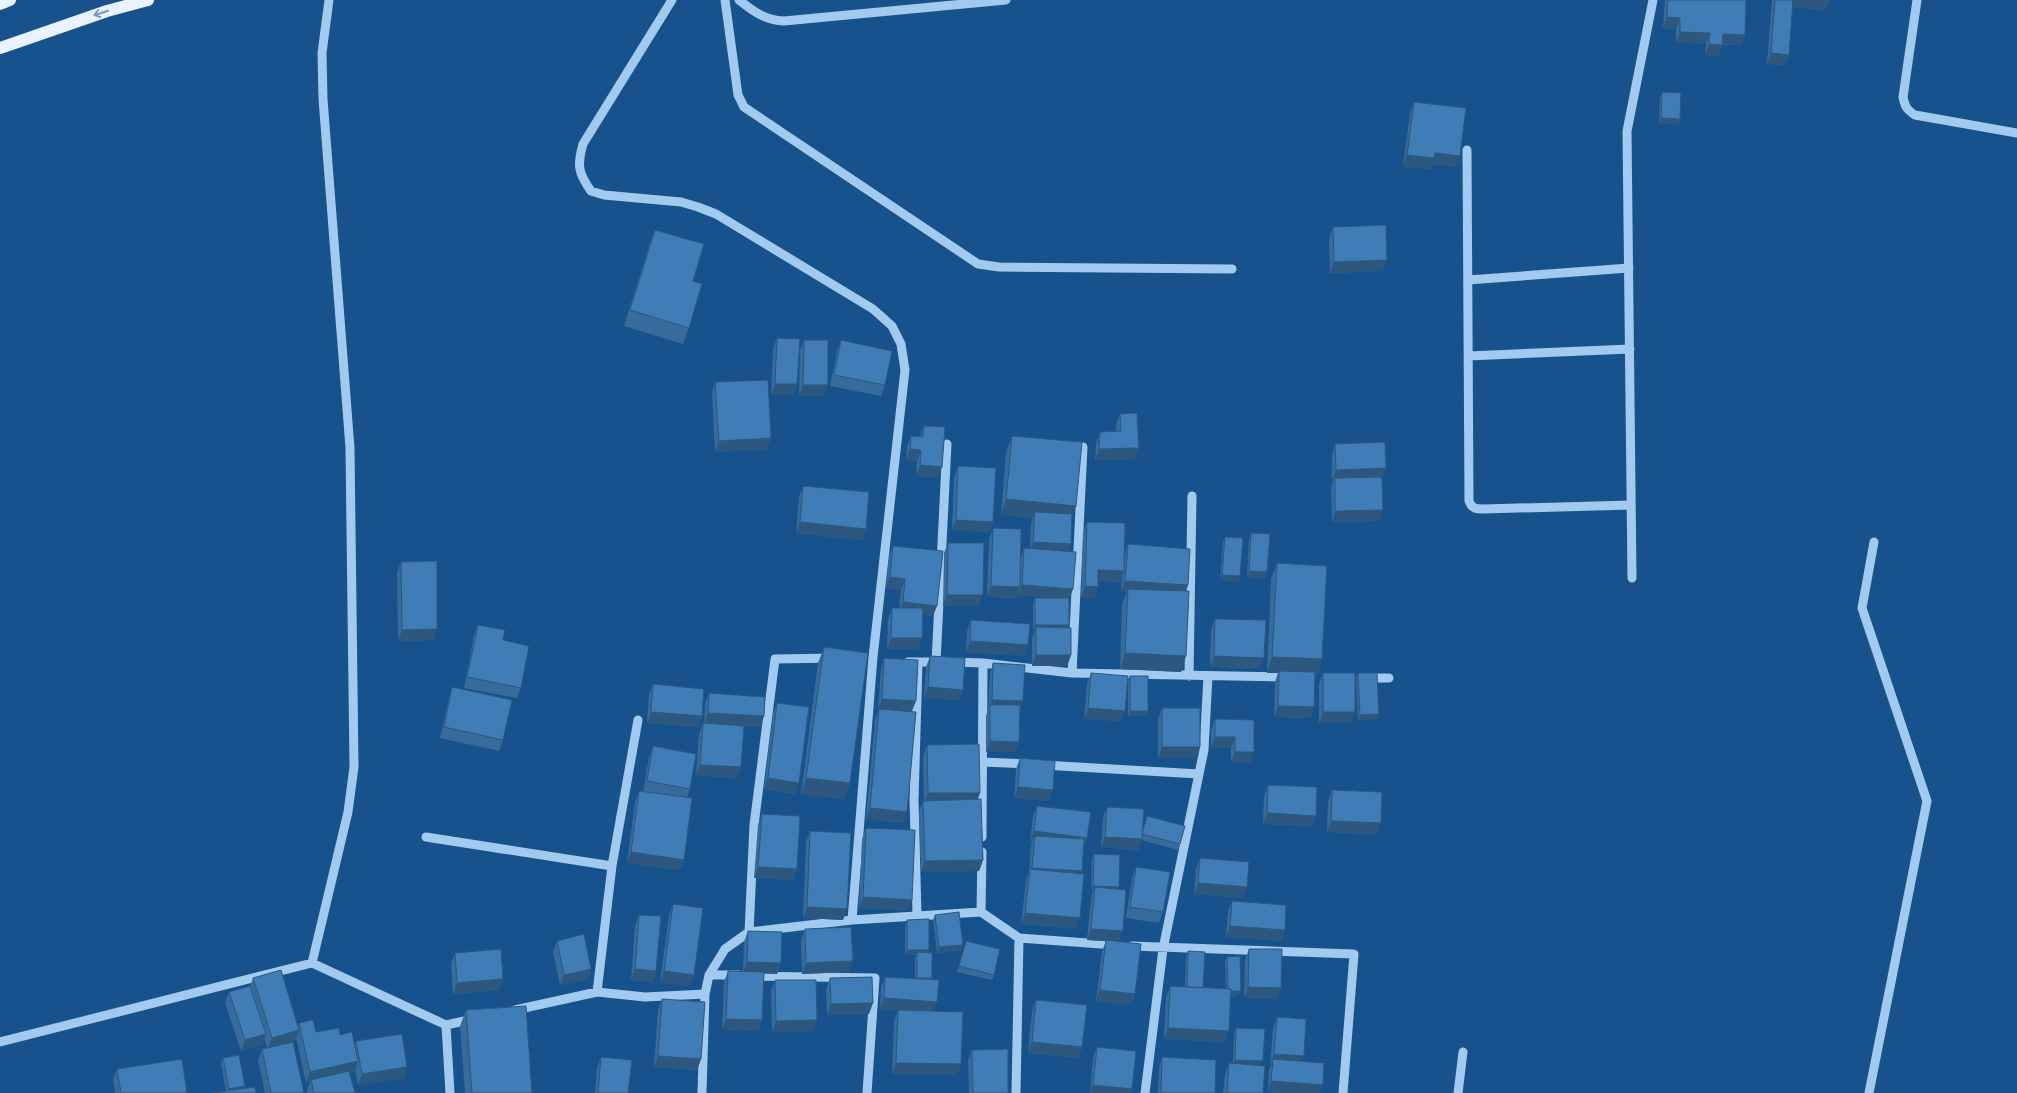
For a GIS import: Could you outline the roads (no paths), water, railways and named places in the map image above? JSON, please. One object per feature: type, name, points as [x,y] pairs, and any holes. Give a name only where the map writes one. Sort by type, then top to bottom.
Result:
[{"type":"main road","points":[[0,4],[10,0]]},
{"type":"main road","points":[[0,48],[99,14],[148,0]]},
{"type":"street","points":[[312,964],[348,812],[354,767],[350,448],[323,99],[322,54],[329,0]]},
{"type":"street","points":[[672,0],[583,144],[578,162],[582,178],[591,192],[604,195],[681,202],[716,214],[873,309],[892,326],[901,344],[905,370],[852,920]]},
{"type":"street","points":[[726,0],[738,95],[744,107],[978,264],[999,267],[1232,269]]},
{"type":"street","points":[[739,0],[761,17],[784,22],[1006,0]]},
{"type":"street","points":[[1632,578],[1627,131],[1653,0]]},
{"type":"street","points":[[1917,0],[1903,97],[1905,106],[1915,115],[2017,133]]},
{"type":"street","points":[[1467,150],[1469,501],[1471,506],[1475,509],[1484,509],[1631,505]]},
{"type":"street","points":[[1468,280],[1629,268]]},
{"type":"street","points":[[1468,356],[1630,348]]},
{"type":"street","points":[[936,662],[947,444]]},
{"type":"street","points":[[1072,673],[1083,447]]},
{"type":"street","points":[[1188,676],[1192,496]]},
{"type":"street","points":[[1869,1093],[1927,801],[1862,608],[1874,542]]},
{"type":"street","points":[[750,932],[754,825],[775,659],[844,658]]},
{"type":"street","points":[[864,658],[878,658]]},
{"type":"street","points":[[900,661],[918,663],[983,663],[1072,673],[1294,677]]},
{"type":"street","points":[[917,915],[914,800],[918,663]]},
{"type":"street","points":[[981,912],[983,663]]},
{"type":"street","points":[[1146,1093],[1163,949],[1204,750],[1208,676]]},
{"type":"street","points":[[1360,678],[1389,678]]},
{"type":"street","points":[[597,992],[612,866],[638,720]]},
{"type":"street","points":[[982,762],[1199,774]]},
{"type":"street","points":[[426,837],[612,866]]},
{"type":"street","points":[[702,1093],[705,994],[709,975],[725,949],[750,932],[852,920],[981,912],[1019,938],[1163,949],[1354,954],[1343,1093]]},
{"type":"street","points":[[1016,1093],[1019,938]]},
{"type":"street","points":[[0,1042],[312,964],[446,1025],[484,1017]]},
{"type":"street","points":[[709,975],[875,978],[867,1093]]},
{"type":"street","points":[[503,1012],[597,992],[645,997],[705,994]]},
{"type":"street","points":[[446,1025],[450,1093]]},
{"type":"street","points":[[1458,1093],[1463,1052]]}]
